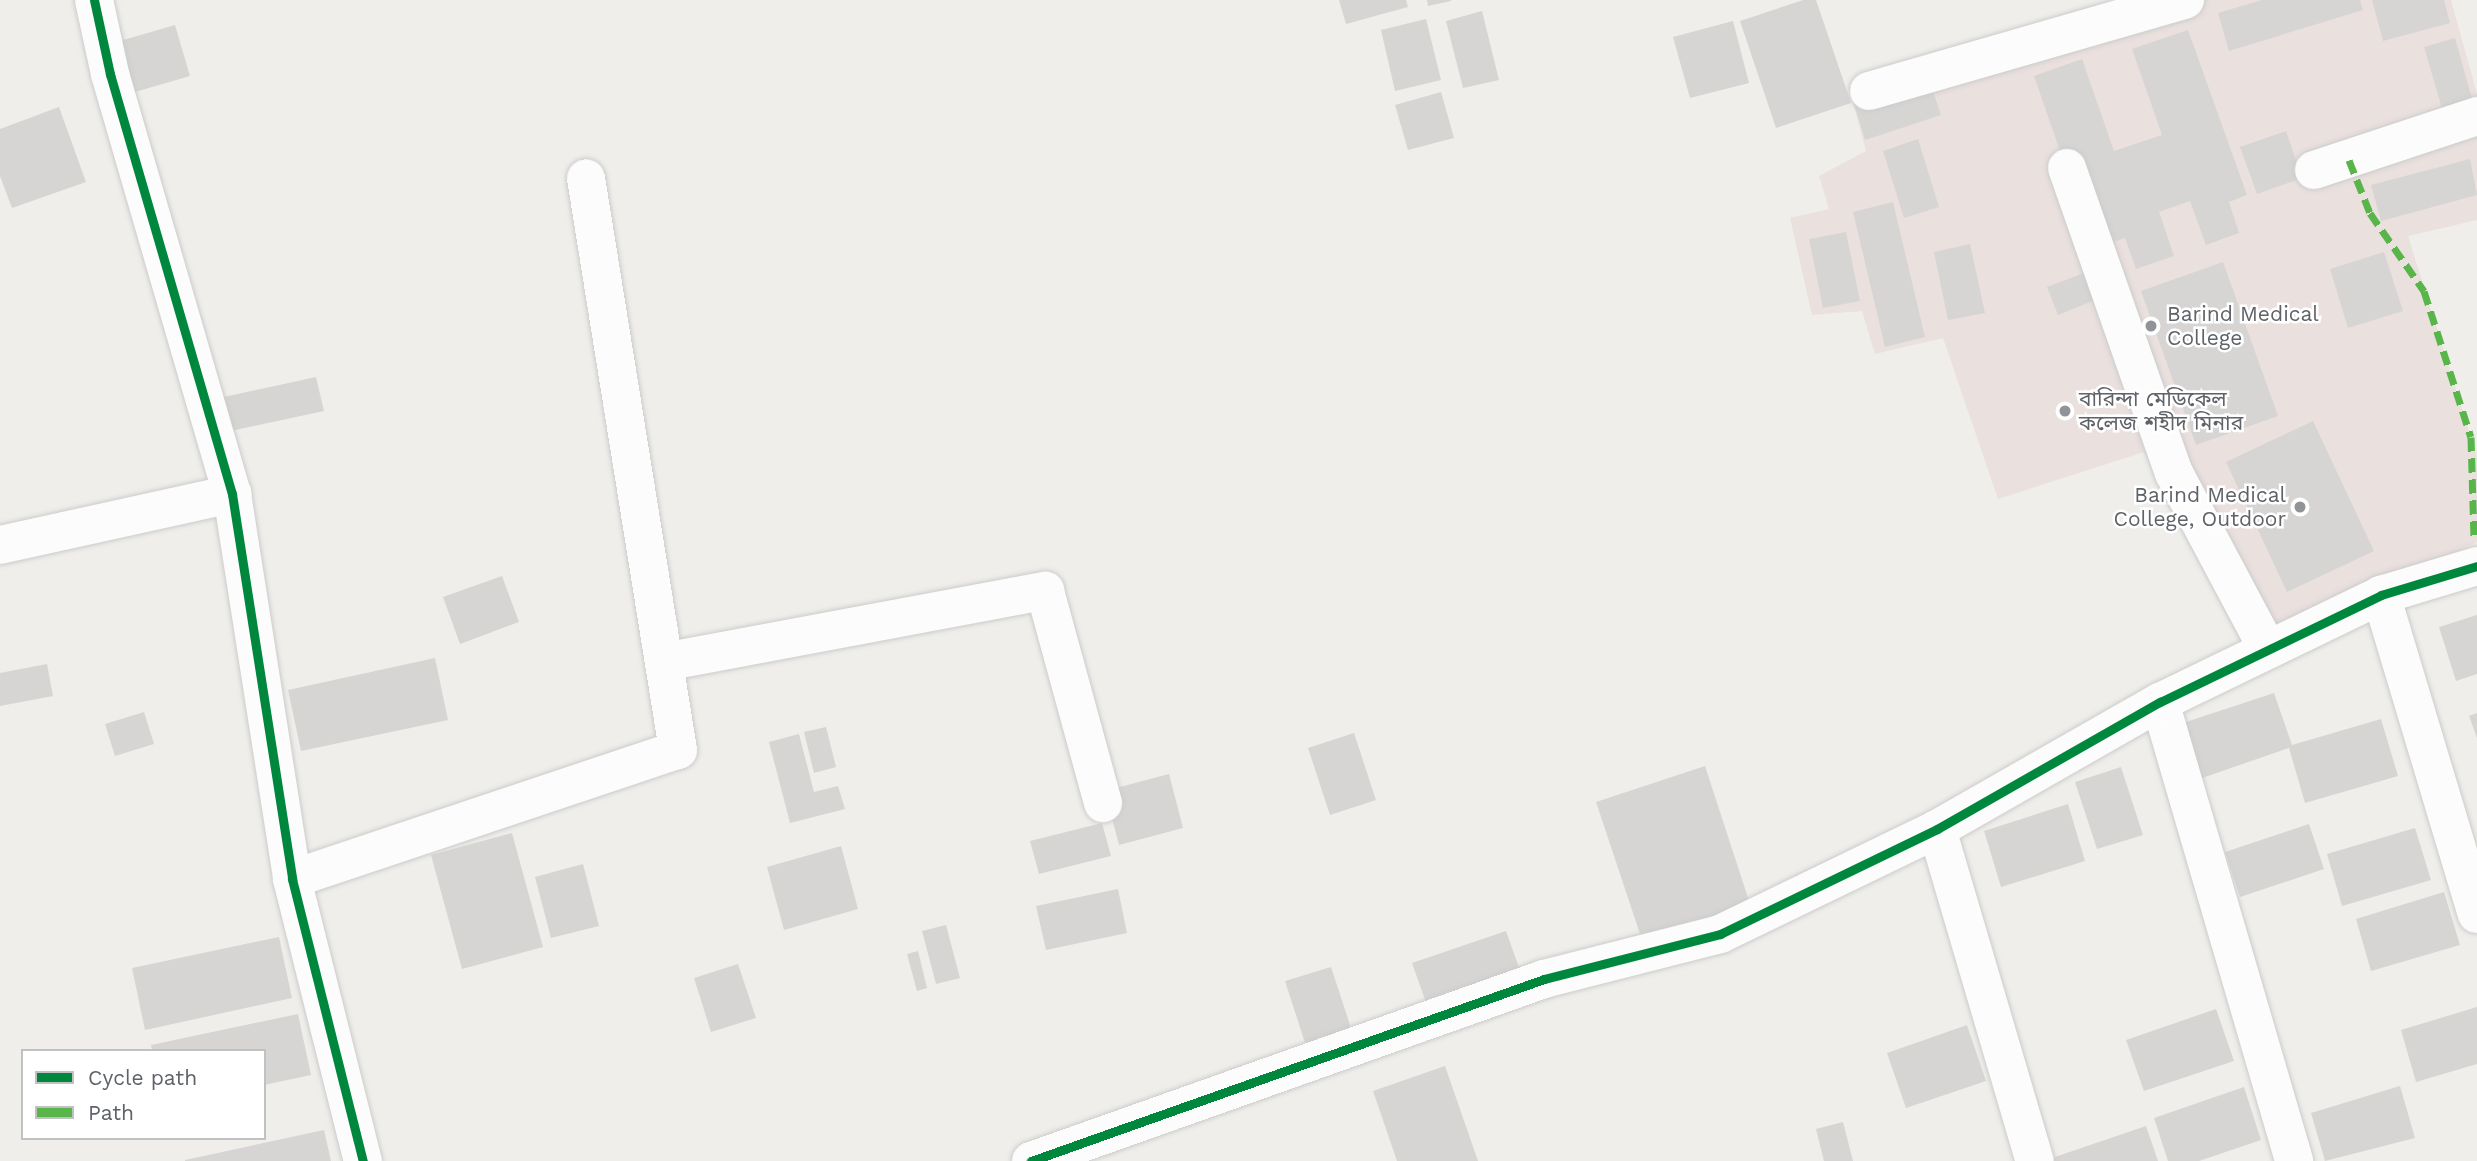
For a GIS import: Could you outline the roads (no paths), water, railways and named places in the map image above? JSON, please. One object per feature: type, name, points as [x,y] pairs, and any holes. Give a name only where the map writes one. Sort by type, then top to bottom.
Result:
[{"type":"street","points":[[94,0],[110,74],[232,494],[292,879],[363,1161]]},
{"type":"street","points":[[1869,91],[2185,0]]},
{"type":"street","points":[[2314,170],[2477,116]]},
{"type":"street","points":[[2067,169],[2174,473],[2268,650]]},
{"type":"street","points":[[292,879],[678,750],[586,178]]},
{"type":"street","points":[[0,545],[232,494]]},
{"type":"street","points":[[1031,1161],[1544,979],[1720,934],[1937,829],[2160,702],[2381,595],[2477,566]]},
{"type":"street","points":[[664,662],[1045,591],[1103,803]]},
{"type":"street","points":[[2381,595],[2477,914]]},
{"type":"street","points":[[2160,702],[2294,1161]]},
{"type":"street","points":[[1937,829],[2035,1161]]},
{"type":"place","name":"Barind Medical College","points":[[2151,326]]},
{"type":"place","name":"বারিন্দা মেডিকেল কলেজ শহীদ মিনার","points":[[2065,411]]},
{"type":"place","name":"Barind Medical College, Outdoor","points":[[2300,507]]}]
